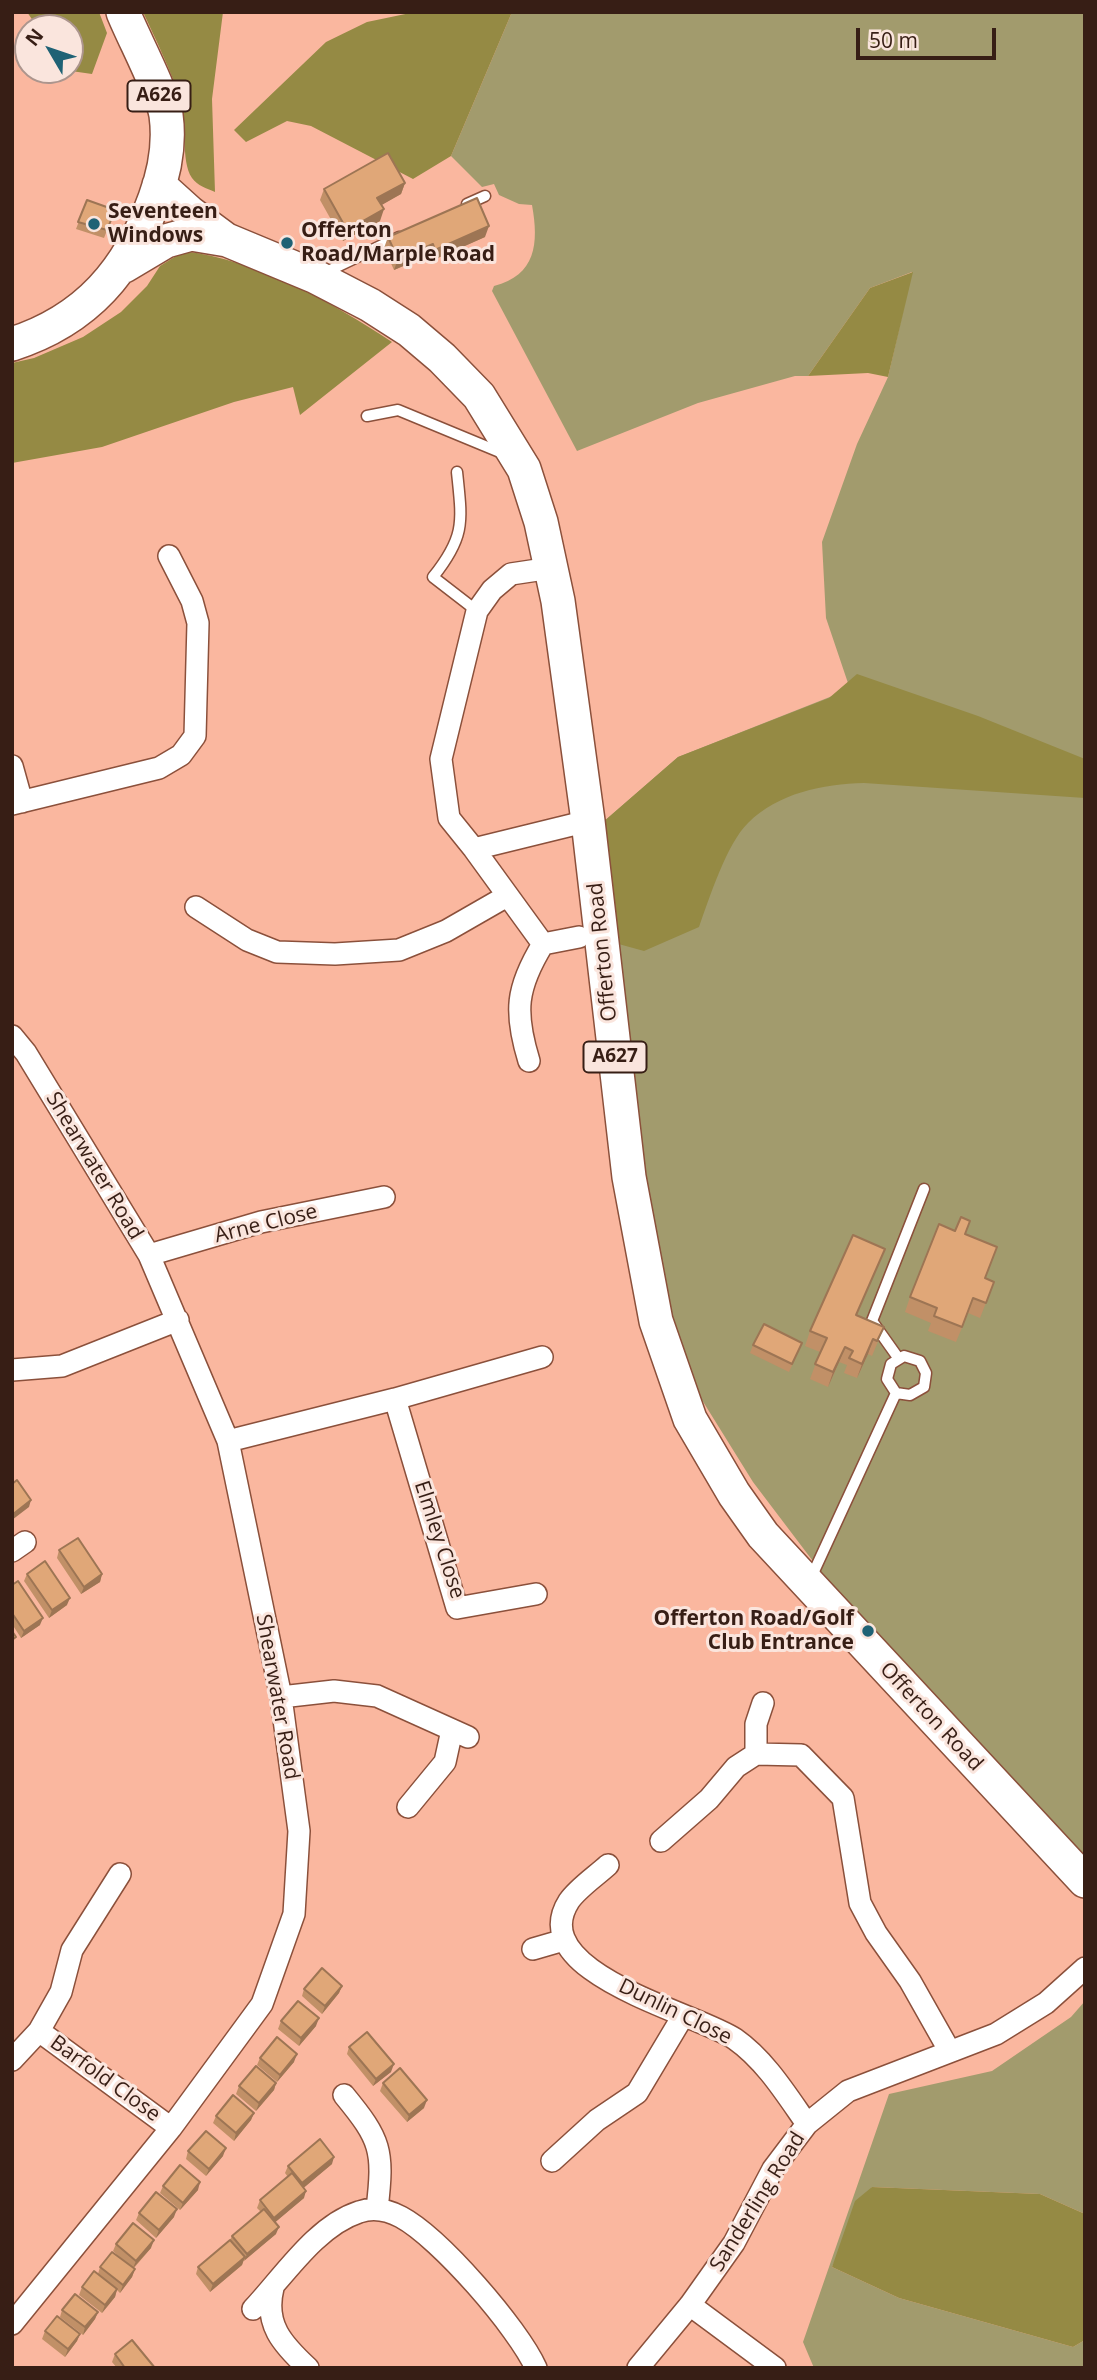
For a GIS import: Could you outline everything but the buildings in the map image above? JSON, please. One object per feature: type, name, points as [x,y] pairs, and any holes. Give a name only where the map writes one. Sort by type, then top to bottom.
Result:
[{"type":"main road","name":"A626","points":[[12,344],[49,329],[77,312],[106,287],[124,266],[148,218],[167,163],[166,113],[123,12]]},
{"type":"main road","name":"Offerton Road","points":[[159,185],[190,213],[227,240]]},
{"type":"main road","name":"Offerton Road","points":[[124,266],[166,241],[191,234],[227,240],[317,277],[370,304],[409,330],[442,358],[479,396],[518,459],[541,522],[558,601],[588,821],[629,1177],[656,1321],[690,1419],[734,1494],[763,1535],[807,1586],[1085,1881]]},
{"type":"street","points":[[12,766],[17,803],[159,768],[181,755],[195,736],[198,623],[192,601],[169,556]]},
{"type":"street","points":[[543,944],[449,818],[441,759],[477,611],[492,590],[511,574],[551,568]]},
{"type":"street","points":[[474,849],[588,821]]},
{"type":"street","points":[[196,907],[247,940],[277,952],[335,954],[399,950],[446,931],[507,896]]},
{"type":"street","points":[[530,1061],[520,1032],[518,1000],[527,969],[543,944],[579,937]]},
{"type":"street","name":"Shearwater Road","points":[[12,1036],[26,1053],[149,1255],[228,1441],[281,1697],[299,1831],[294,1914],[262,2004],[172,2128],[12,2324]]},
{"type":"street","name":"Arne Close","points":[[149,1255],[261,1222],[384,1197]]},
{"type":"street","points":[[12,1370],[62,1366],[178,1320]]},
{"type":"street","points":[[228,1441],[395,1399],[542,1357]]},
{"type":"street","name":"Elmley Close","points":[[395,1399],[457,1608],[536,1594]]},
{"type":"street","points":[[281,1697],[334,1691],[377,1696],[460,1734],[445,1762],[408,1807]]},
{"type":"street","points":[[756,1754],[756,1724],[763,1703]]},
{"type":"street","points":[[661,1841],[709,1799],[736,1768],[756,1754],[801,1755],[843,1798],[860,1903],[876,1933],[910,1981],[949,2050]]},
{"type":"street","points":[[533,1949],[564,1940],[563,1921],[569,1901],[608,1865]]},
{"type":"street","name":"Barfold Close","points":[[12,2060],[39,2031],[61,1992],[72,1950],[120,1874]]},
{"type":"street","name":"Dunlin Close","points":[[564,1940],[575,1958],[596,1973],[734,2038],[768,2069],[807,2124]]},
{"type":"street","name":"Sanderling Road","points":[[638,2368],[690,2305],[734,2243],[774,2169],[807,2124],[848,2091],[996,2034],[1046,2003],[1085,1968]]},
{"type":"street","points":[[552,2161],[597,2120],[637,2093],[683,2016]]},
{"type":"street","name":"Barfold Close","points":[[39,2031],[172,2128]]},
{"type":"street","points":[[350,2106],[374,2133],[380,2154],[377,2209]]},
{"type":"street","points":[[253,2309],[329,2230],[347,2217],[377,2209],[402,2217],[422,2232],[513,2328],[536,2368]]},
{"type":"street","points":[[273,2288],[269,2304],[271,2321],[278,2336],[308,2368]]},
{"type":"street","points":[[690,2305],[775,2368]]},
{"type":"lane","points":[[461,207],[485,196]]},
{"type":"lane","points":[[317,277],[413,230]]},
{"type":"lane","points":[[367,416],[398,410],[518,459]]},
{"type":"lane","points":[[457,472],[462,526],[450,556],[433,577],[477,611]]},
{"type":"lane","points":[[898,1359],[872,1321],[924,1189]]},
{"type":"lane","points":[[904,1356],[920,1361],[926,1373],[924,1387],[910,1395],[896,1393],[887,1378],[891,1364],[904,1356]]},
{"type":"lane","points":[[807,1586],[896,1393]]},
{"type":"shaded area","points":[[27,12],[99,12],[107,33],[92,74],[84,73],[84,14]]},
{"type":"shaded area","points":[[143,12],[223,12],[212,99],[215,192],[197,183],[188,170],[180,98]]},
{"type":"shaded area","points":[[415,12],[512,12],[451,156],[413,179],[311,126],[287,121],[246,142],[234,130],[326,42],[367,22]]},
{"type":"shaded area","points":[[512,12],[1085,12],[1085,1856],[828,1581],[753,1482],[702,1400],[666,1315],[626,1053],[602,823],[678,757],[850,689],[826,618],[822,542],[857,444],[888,377],[912,272],[870,288],[808,376],[795,376],[698,403],[577,451],[492,291],[494,286],[519,274],[531,256],[535,233],[532,205],[519,204],[499,195],[494,184],[482,187],[451,156]]},
{"type":"shaded area","points":[[184,251],[212,256],[266,273],[319,298],[392,342],[300,415],[293,387],[234,402],[102,447],[12,463],[12,363],[34,358],[83,337],[121,312],[147,286],[160,266]]},
{"type":"shaded area","points":[[913,272],[888,377],[868,373],[808,376],[870,288]]},
{"type":"shaded area","points":[[857,674],[978,716],[1085,759],[1085,798],[864,783],[833,785],[802,792],[773,804],[740,832],[719,872],[699,927],[644,951],[615,943],[602,823],[678,757],[829,698]]},
{"type":"shaded area","points":[[1085,2001],[1085,2214],[1040,2194],[872,2187],[832,2267],[899,2298],[1073,2347],[1085,2340],[1085,2368],[814,2368],[803,2342],[889,2094],[992,2071],[1071,2017]]},
{"type":"shaded area","points":[[872,2187],[1040,2194],[1085,2214],[1085,2340],[1073,2347],[899,2298],[832,2267],[855,2201]]},
{"type":"place","name":"Seventeen Windows","points":[[94,224]]},
{"type":"place","name":"Offerton Road/Marple Road","points":[[287,243]]},
{"type":"place","name":"Offerton Road/Golf Club Entrance","points":[[868,1631]]}]
